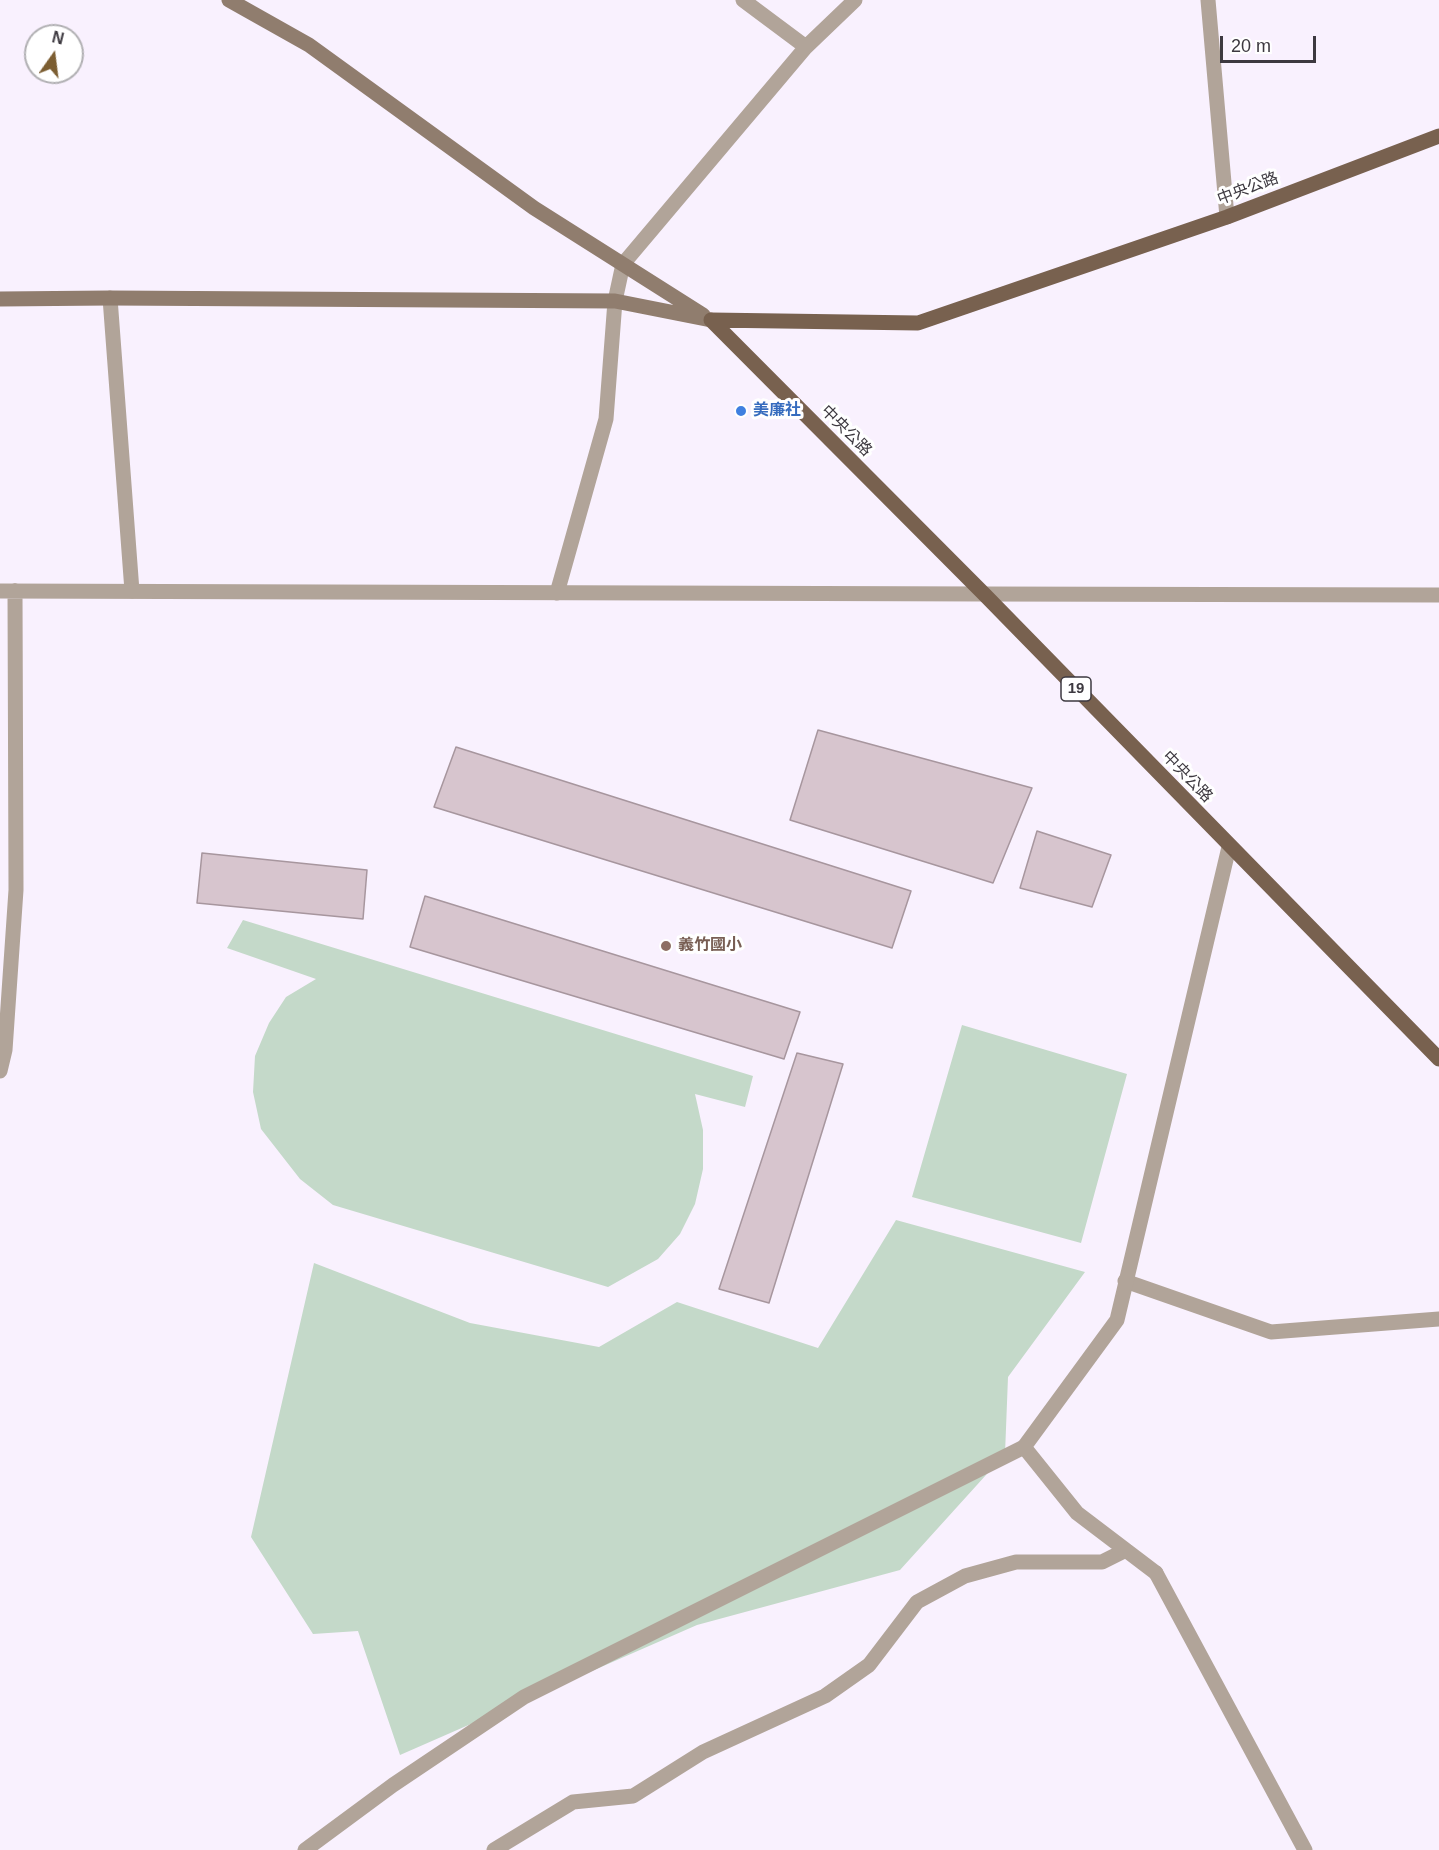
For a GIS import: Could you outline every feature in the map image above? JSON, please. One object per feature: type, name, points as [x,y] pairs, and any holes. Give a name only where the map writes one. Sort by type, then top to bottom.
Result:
[{"type":"main road","points":[[229,0],[309,45],[534,208],[711,320]]},
{"type":"main road","name":"中央公路","points":[[711,320],[918,323],[1227,217],[1439,136]]},
{"type":"main road","points":[[0,299],[615,301],[711,320]]},
{"type":"main road","name":"中央公路","points":[[711,320],[984,594],[1229,847],[1439,1059]]},
{"type":"street","points":[[743,0],[806,47]]},
{"type":"street","points":[[557,593],[606,419],[615,301],[623,264],[806,47],[855,0]]},
{"type":"street","points":[[1208,0],[1227,217]]},
{"type":"street","points":[[110,298],[132,591]]},
{"type":"street","points":[[0,1071],[5,1050],[4,1001],[16,890],[8,591],[1439,596]]},
{"type":"street","points":[[305,1850],[393,1785],[525,1697],[1024,1447],[1117,1320],[1229,847]]},
{"type":"street","points":[[1125,1281],[1271,1332],[1439,1319]]},
{"type":"street","points":[[1024,1447],[1077,1513],[1156,1573],[1305,1850]]},
{"type":"street","points":[[494,1850],[573,1802],[633,1796],[703,1752],[825,1696],[869,1665],[917,1602],[965,1576],[1016,1562],[1102,1562],[1126,1550]]},
{"type":"green space","points":[[243,920],[753,1076],[745,1107],[695,1094],[703,1130],[703,1169],[695,1204],[680,1234],[658,1259],[608,1287],[333,1205],[300,1179],[261,1129],[253,1092],[255,1056],[269,1023],[286,997],[316,979],[227,948]]},
{"type":"green space","points":[[962,1025],[1127,1074],[1081,1243],[912,1197]]},
{"type":"green space","points":[[896,1220],[1085,1272],[1008,1377],[1005,1454],[900,1570],[697,1625],[400,1755],[358,1631],[313,1634],[251,1537],[314,1263],[470,1323],[599,1347],[677,1302],[818,1348]]},
{"type":"building","points":[[818,730],[1032,788],[993,883],[790,820]]},
{"type":"building","points":[[456,747],[911,891],[892,948],[434,807]]},
{"type":"building","points":[[1037,831],[1111,855],[1092,907],[1020,888]]},
{"type":"building","points":[[202,853],[367,870],[363,919],[197,903]]},
{"type":"building","points":[[425,896],[800,1012],[784,1059],[410,947]]},
{"type":"building","points":[[797,1053],[843,1064],[769,1303],[719,1289]]},
{"type":"place","name":"美廉社","points":[[741,411]]},
{"type":"place","name":"義竹國小","points":[[666,946]]}]
